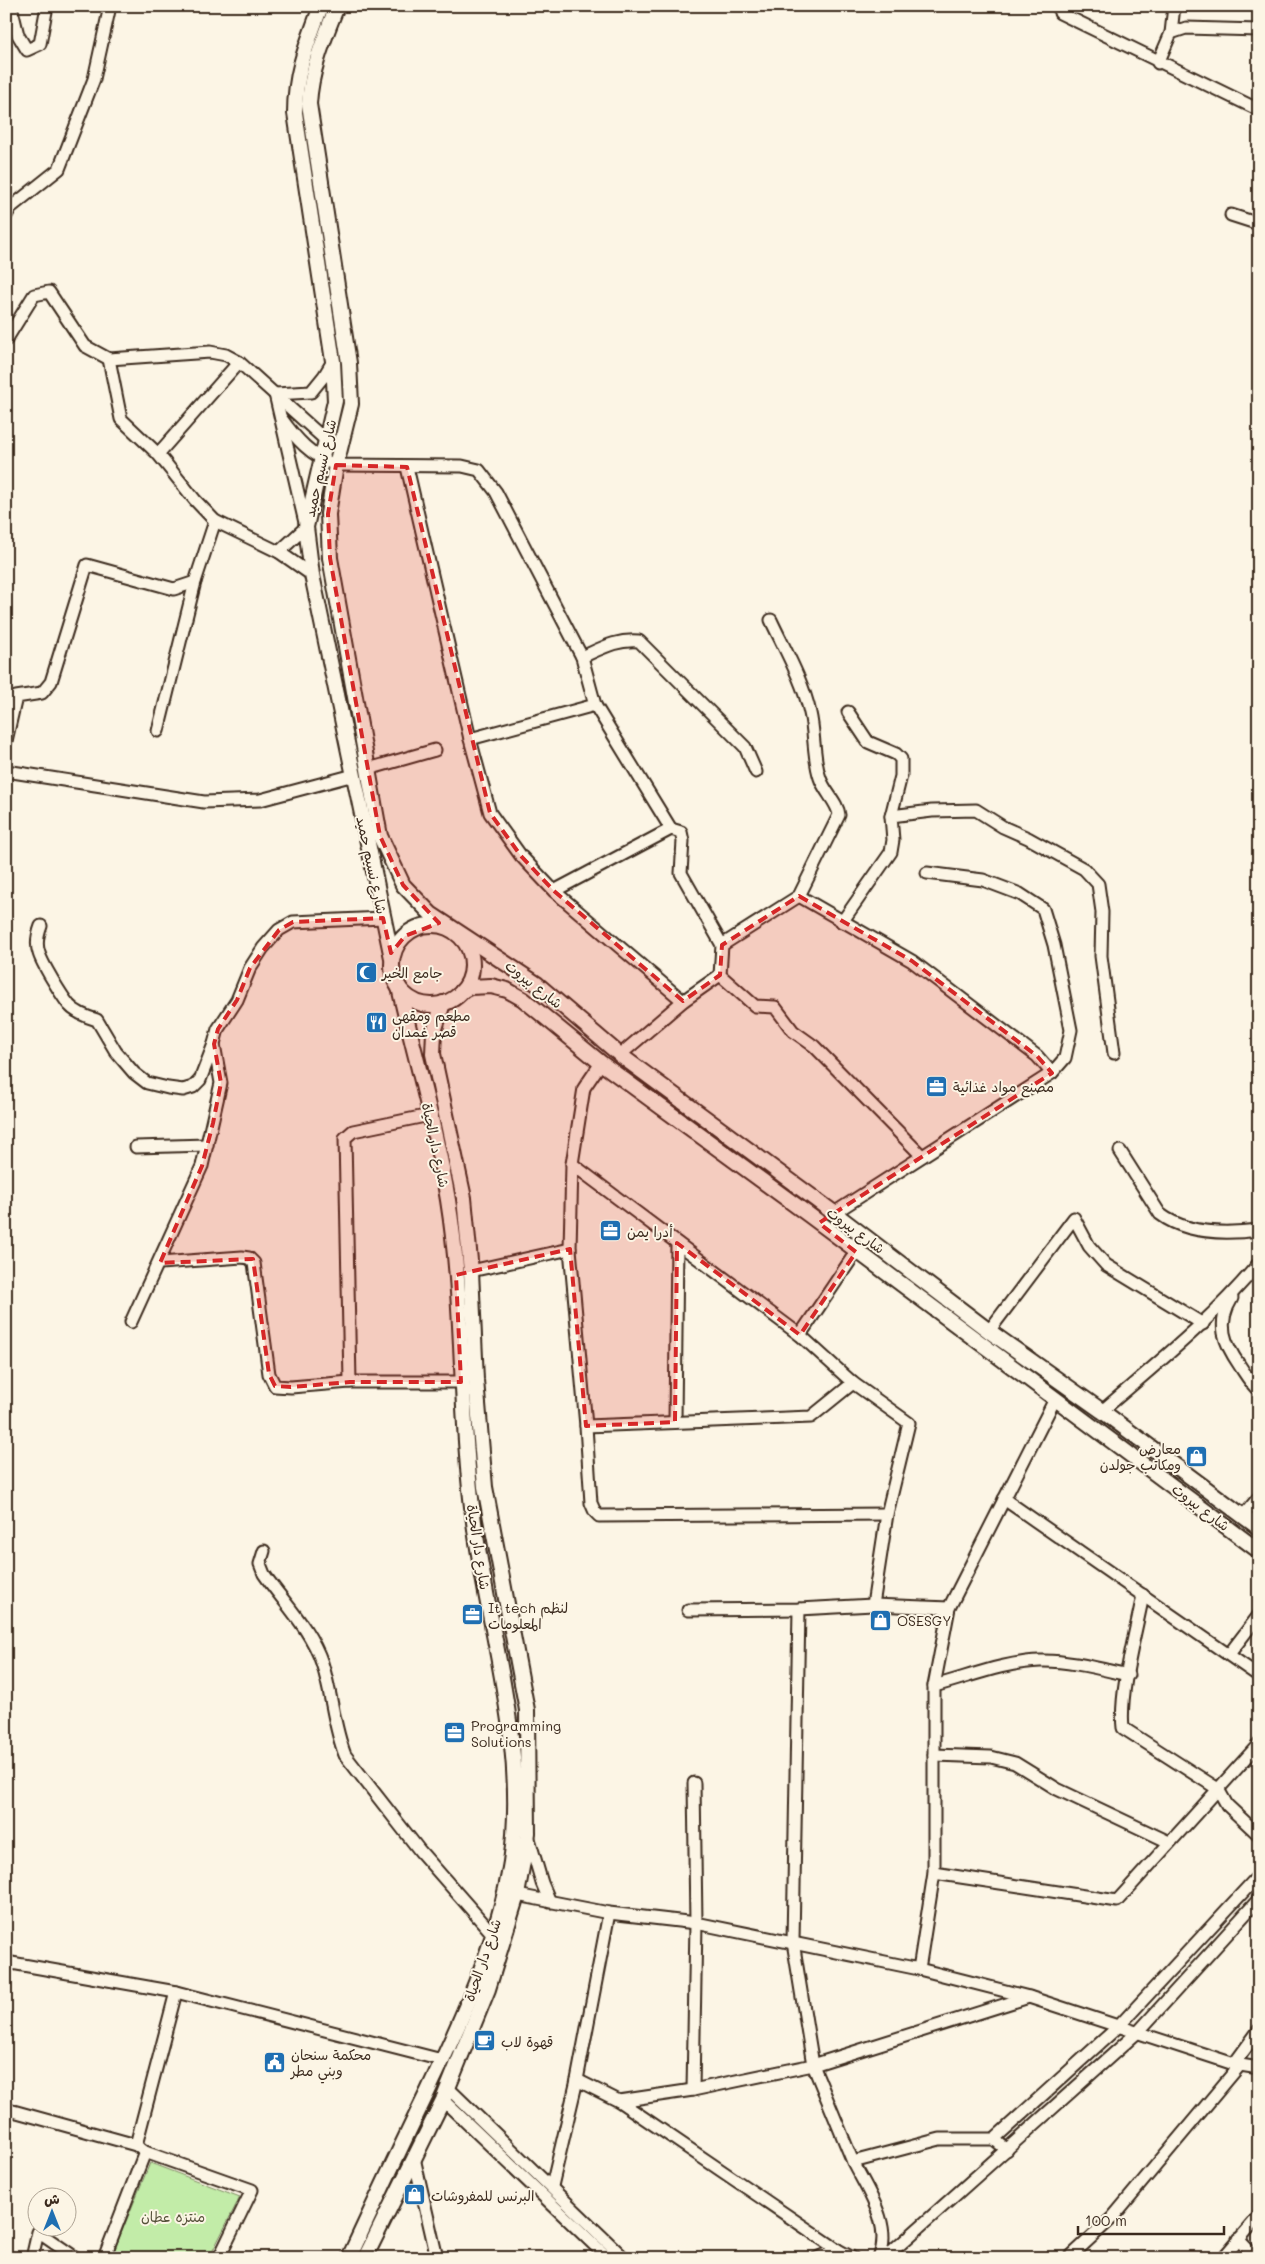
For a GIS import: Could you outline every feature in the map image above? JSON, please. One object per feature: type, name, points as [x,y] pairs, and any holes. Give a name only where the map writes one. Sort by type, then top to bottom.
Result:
[{"type":"main road","name":"شارع نسيم حميد","points":[[321,6],[298,69],[295,87],[295,113],[333,361],[335,401],[306,527],[312,575],[382,918],[392,958]]},
{"type":"main road","name":"شارع نسيم حميد","points":[[337,6],[315,62],[310,81],[308,104],[349,363],[351,404],[339,451],[328,514],[330,558],[380,836],[403,885],[431,914],[454,931]]},
{"type":"main road","points":[[429,925],[454,931],[464,941],[470,953],[472,967],[469,980],[462,992],[443,1003],[431,1005],[418,1003],[398,987],[392,968],[392,958],[397,946],[405,936],[416,929],[429,925]]},
{"type":"main road","name":"شارع بيروت","points":[[454,931],[497,956],[537,984],[620,1055],[834,1213],[989,1331],[1102,1411],[1259,1528]]},
{"type":"main road","name":"شارع بيروت","points":[[462,992],[470,987],[492,986],[507,990],[523,999],[601,1063],[810,1215],[856,1252],[1259,1551]]},
{"type":"main road","name":"شارع دار الحياة","points":[[348,2258],[474,1991],[492,1933],[510,1863],[514,1832],[512,1743],[474,1523],[466,1451],[456,1275],[448,1200],[430,1116],[398,987]]},
{"type":"main road","name":"شارع دار الحياة","points":[[365,2258],[446,2094],[488,1989],[517,1895],[528,1833],[527,1710],[485,1487],[476,1380],[471,1271],[464,1198],[433,1054],[434,1032],[443,1003]]},
{"type":"main road","points":[[810,1215],[819,1203]]},
{"type":"main road","points":[[456,1275],[471,1271]]},
{"type":"main road","points":[[1151,1470],[1160,1456]]},
{"type":"main road","points":[[460,2022],[473,2028]]},
{"type":"street","points":[[10,6],[18,35],[27,50],[40,44],[47,6]]},
{"type":"street","points":[[6,216],[10,208],[59,169],[94,79],[110,6]]},
{"type":"street","points":[[1059,6],[1060,13],[1158,63],[1259,110]]},
{"type":"street","points":[[1158,63],[1171,33],[1174,6]]},
{"type":"street","points":[[1171,33],[1186,28],[1259,30]]},
{"type":"street","points":[[1231,215],[1259,224]]},
{"type":"street","points":[[6,340],[34,295],[49,292],[85,346],[109,359],[210,352],[226,355],[239,362],[339,451]]},
{"type":"street","points":[[109,359],[121,419],[158,454],[215,521],[279,552],[312,575]]},
{"type":"street","points":[[274,394],[310,392],[324,376],[333,361]]},
{"type":"street","points":[[158,454],[239,362]]},
{"type":"street","points":[[274,394],[306,527],[279,552]]},
{"type":"street","points":[[280,418],[296,439],[321,459],[336,466],[462,466],[479,470],[496,492],[582,656],[595,705],[671,829],[681,832],[683,841],[681,873],[722,945],[720,975]]},
{"type":"street","points":[[407,467],[470,739],[490,813],[521,856],[554,891],[683,1001]]},
{"type":"street","points":[[158,731],[195,582],[215,521]]},
{"type":"street","points":[[6,741],[16,697],[42,693],[51,682],[87,565],[174,589],[195,582]]},
{"type":"street","points":[[722,945],[799,896],[839,815],[820,778],[810,712],[798,678],[771,620]]},
{"type":"street","points":[[582,656],[610,643],[626,640],[639,641],[744,747],[756,772]]},
{"type":"street","points":[[470,739],[595,705]]},
{"type":"street","points":[[842,922],[891,852],[893,840],[891,816],[902,776],[900,759],[896,754],[868,742],[848,712]]},
{"type":"street","points":[[368,769],[434,750]]},
{"type":"street","points":[[6,771],[204,802],[260,800],[354,775]]},
{"type":"street","points":[[891,816],[932,811],[976,810],[1003,827],[1028,838],[1084,869],[1098,884],[1102,912],[1101,956],[1114,1053]]},
{"type":"street","points":[[554,891],[671,829]]},
{"type":"street","points":[[834,1213],[1052,1073],[1065,1058],[1070,1030],[1062,982],[1043,909],[1020,894],[983,880],[928,873]]},
{"type":"street","points":[[799,896],[920,967],[1037,1056],[1052,1073]]},
{"type":"street","points":[[41,926],[38,934],[39,953],[70,1006],[84,1016],[97,1020],[116,1052],[134,1073],[147,1083],[183,1090],[193,1087],[200,1080],[218,1028],[237,1000],[250,968],[263,948],[279,930],[294,922],[382,918]]},
{"type":"street","points":[[620,1055],[683,1001],[720,975]]},
{"type":"street","points":[[720,975],[755,1006],[775,1007],[793,1031],[814,1046],[922,1156]]},
{"type":"street","points":[[131,1322],[136,1307],[160,1263],[168,1239],[202,1166],[221,1083],[214,1044]]},
{"type":"street","points":[[601,1063],[584,1088],[572,1164],[570,1249],[591,1503],[595,1512],[600,1516],[887,1514]]},
{"type":"street","points":[[350,1382],[346,1138],[353,1131],[430,1116]]},
{"type":"street","points":[[136,1147],[207,1145]]},
{"type":"street","points":[[1120,1151],[1160,1214],[1165,1218],[1176,1224],[1224,1232],[1259,1230]]},
{"type":"street","points":[[572,1164],[800,1335],[852,1383],[908,1423],[887,1514],[872,1605]]},
{"type":"street","points":[[989,1331],[1074,1218],[1090,1246],[1106,1265],[1203,1324]]},
{"type":"street","points":[[675,1422],[677,1243]]},
{"type":"street","points":[[471,1271],[570,1249]]},
{"type":"street","points":[[800,1335],[856,1252]]},
{"type":"street","points":[[160,1263],[242,1257],[249,1258],[254,1263],[269,1374],[274,1386],[291,1387],[350,1382],[461,1382]]},
{"type":"street","points":[[1102,1411],[1203,1324],[1237,1290],[1259,1263]]},
{"type":"street","points":[[1237,1290],[1228,1305],[1223,1322],[1223,1336],[1227,1348],[1259,1390]]},
{"type":"street","points":[[586,1426],[811,1417],[852,1383]]},
{"type":"street","points":[[920,1969],[934,1873],[934,1686],[949,1608],[1054,1399]]},
{"type":"street","points":[[1243,1516],[1259,1496]]},
{"type":"street","points":[[1004,1499],[1230,1653],[1259,1676]]},
{"type":"street","points":[[264,1551],[260,1564],[264,1574],[304,1625],[322,1663],[338,1737],[345,1756],[420,1851],[492,1933]]},
{"type":"street","points":[[1143,1594],[1128,1675],[1122,1718],[1123,1728],[1218,1789],[1227,1804],[1259,1835]]},
{"type":"street","points":[[688,1610],[798,1609],[872,1605],[949,1608]]},
{"type":"street","points":[[798,1609],[793,1942],[813,2065],[853,2162],[880,2218],[884,2234],[883,2249],[879,2258]]},
{"type":"street","points":[[1230,1653],[1259,1615]]},
{"type":"street","points":[[934,1686],[1016,1664],[1040,1661],[1060,1662],[1128,1675]]},
{"type":"street","points":[[934,1873],[1116,1901],[1259,1744]]},
{"type":"street","points":[[934,1756],[991,1757],[1015,1763],[1057,1789],[1169,1842]]},
{"type":"street","points":[[693,2090],[696,1923],[694,1783]]},
{"type":"street","points":[[528,1833],[542,1883],[550,1902]]},
{"type":"street","points":[[994,2139],[1119,2026],[1259,1875]]},
{"type":"street","points":[[517,1895],[609,1913],[696,1923],[920,1969],[1029,1997],[1237,2064],[1259,2068]]},
{"type":"street","points":[[885,2258],[1139,2031],[1259,1899]]},
{"type":"street","points":[[552,2186],[577,2080],[609,1913]]},
{"type":"street","points":[[6,1962],[176,1992],[442,2060]]},
{"type":"street","points":[[136,2145],[176,1992]]},
{"type":"street","points":[[619,2101],[693,2090],[813,2065],[1029,1997]]},
{"type":"street","points":[[1069,2258],[1112,2218],[1237,2064],[1259,2030]]},
{"type":"street","points":[[577,2080],[619,2101],[838,2250],[853,2258]]},
{"type":"street","points":[[446,2094],[552,2186],[624,2258]]},
{"type":"street","points":[[446,2094],[608,2258]]},
{"type":"street","points":[[6,2109],[136,2145],[146,2152],[252,2190],[219,2258]]},
{"type":"street","points":[[853,2162],[940,2139],[994,2139],[1007,2150]]},
{"type":"street","points":[[104,2258],[146,2152]]},
{"type":"street","points":[[414,2158],[437,2258]]},
{"type":"street","points":[[1223,2258],[1259,2216]]},
{"type":"street","points":[[32,2258],[38,2232],[76,2258]]},
{"type":"street","points":[[1238,2239],[1256,2258]]},
{"type":"street","points":[[817,2258],[838,2250]]},
{"type":"highlighted area","points":[[336,465],[407,467],[490,813],[521,856],[554,891],[683,1001],[720,975],[722,945],[799,896],[912,961],[1037,1056],[1052,1073],[819,1223],[856,1252],[800,1335],[677,1243],[675,1422],[586,1426],[570,1249],[456,1275],[461,1382],[350,1382],[291,1387],[275,1386],[269,1374],[253,1259],[160,1263],[202,1166],[213,1123],[221,1083],[214,1044],[218,1029],[237,1000],[250,968],[279,930],[293,922],[383,918],[391,953],[405,936],[439,923],[403,885],[380,836],[330,558],[328,514]]},
{"type":"green space","name":"منتزه عطان","points":[[150,2163],[240,2197],[209,2258],[111,2258]]},
{"type":"place","name":"جامع الخير","points":[[366,972]]},
{"type":"place","name":"مطعم ومقهى قصر غمدان","points":[[376,1023]]},
{"type":"place","name":"مصنع مواد غذائية","points":[[937,1086]]},
{"type":"place","name":"أدرا يمن","points":[[611,1231]]},
{"type":"place","name":"معارض ومكاتب جولدن","points":[[1197,1456]]},
{"type":"place","name":"It tech لنظم المعلومات","points":[[472,1615]]},
{"type":"place","name":"OSESGY","points":[[881,1620]]},
{"type":"place","name":"Programming Solutions","points":[[455,1733]]},
{"type":"place","name":"قهوة لاب","points":[[485,2041]]},
{"type":"place","name":"محكمة سنحان وبني مطر","points":[[275,2062]]},
{"type":"place","name":"البرنس للمفروشات","points":[[415,2195]]}]
